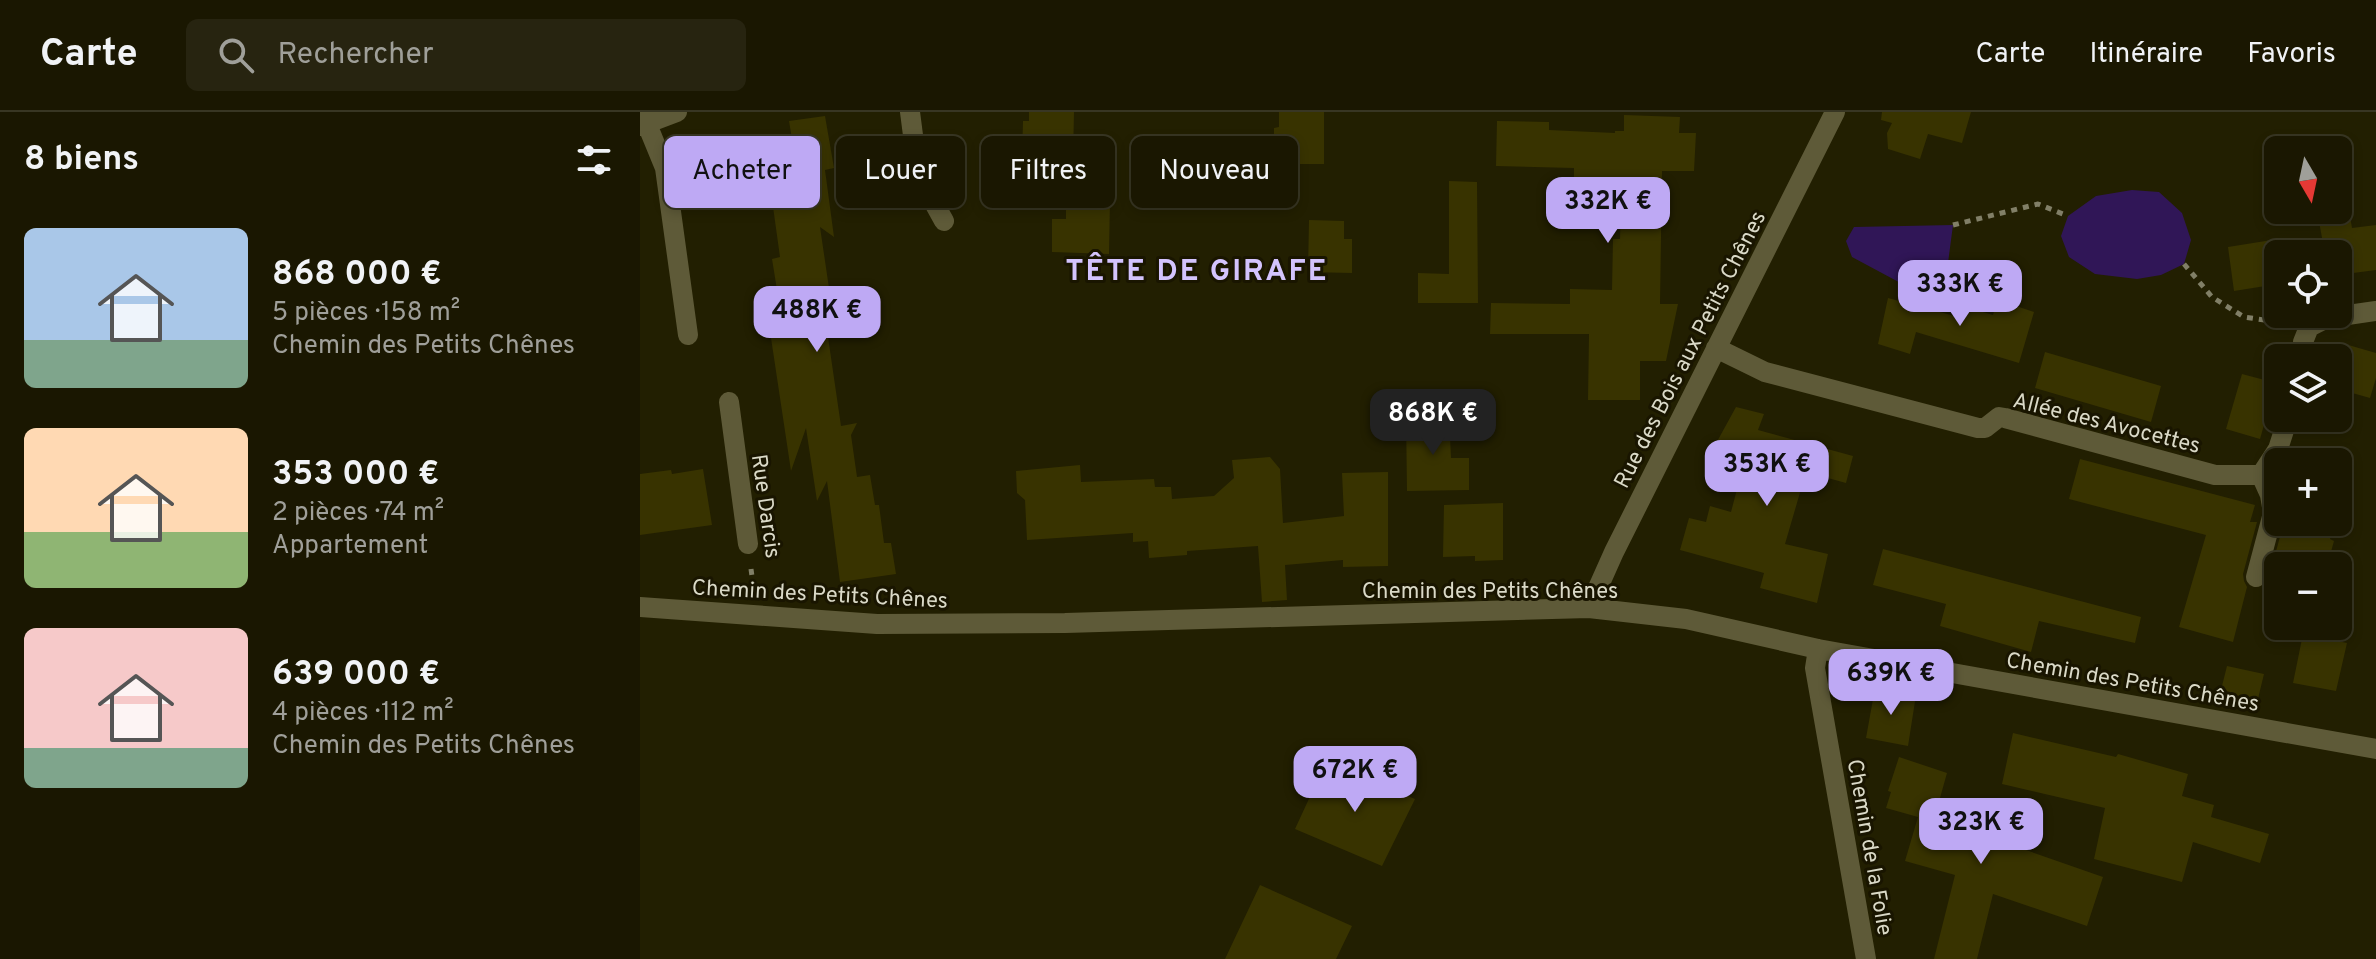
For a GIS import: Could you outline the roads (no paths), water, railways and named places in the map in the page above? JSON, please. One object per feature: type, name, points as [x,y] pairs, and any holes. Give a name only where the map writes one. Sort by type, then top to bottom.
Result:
[{"type":"street","points":[[677,112],[642,121],[665,168],[688,335]]},
{"type":"street","points":[[910,112],[918,174],[944,221]]},
{"type":"street","name":"Rue des Bois aux Petits Chênes","points":[[1589,608],[1600,579],[1835,112]]},
{"type":"street","points":[[2303,344],[2309,327],[2327,318],[2376,311]]},
{"type":"street","name":"Allée des Avocettes","points":[[1716,348],[1765,372],[1978,428],[1985,428],[1999,417],[2215,475],[2261,475]]},
{"type":"street","name":"Rue Darcis","points":[[729,402],[748,544]]},
{"type":"street","points":[[2256,577],[2273,513],[2270,495],[2261,475],[2278,449],[2283,432]]},
{"type":"street","name":"Chemin des Petits Chênes","points":[[640,607],[877,624],[1049,623],[1589,608],[1686,619],[1818,649],[2376,749]]},
{"type":"street","name":"Chemin de la Folie","points":[[1818,649],[1815,668],[1866,959]]},
{"type":"district","name":"TÊTE DE GIRAFE","points":[[1197,270]]}]
